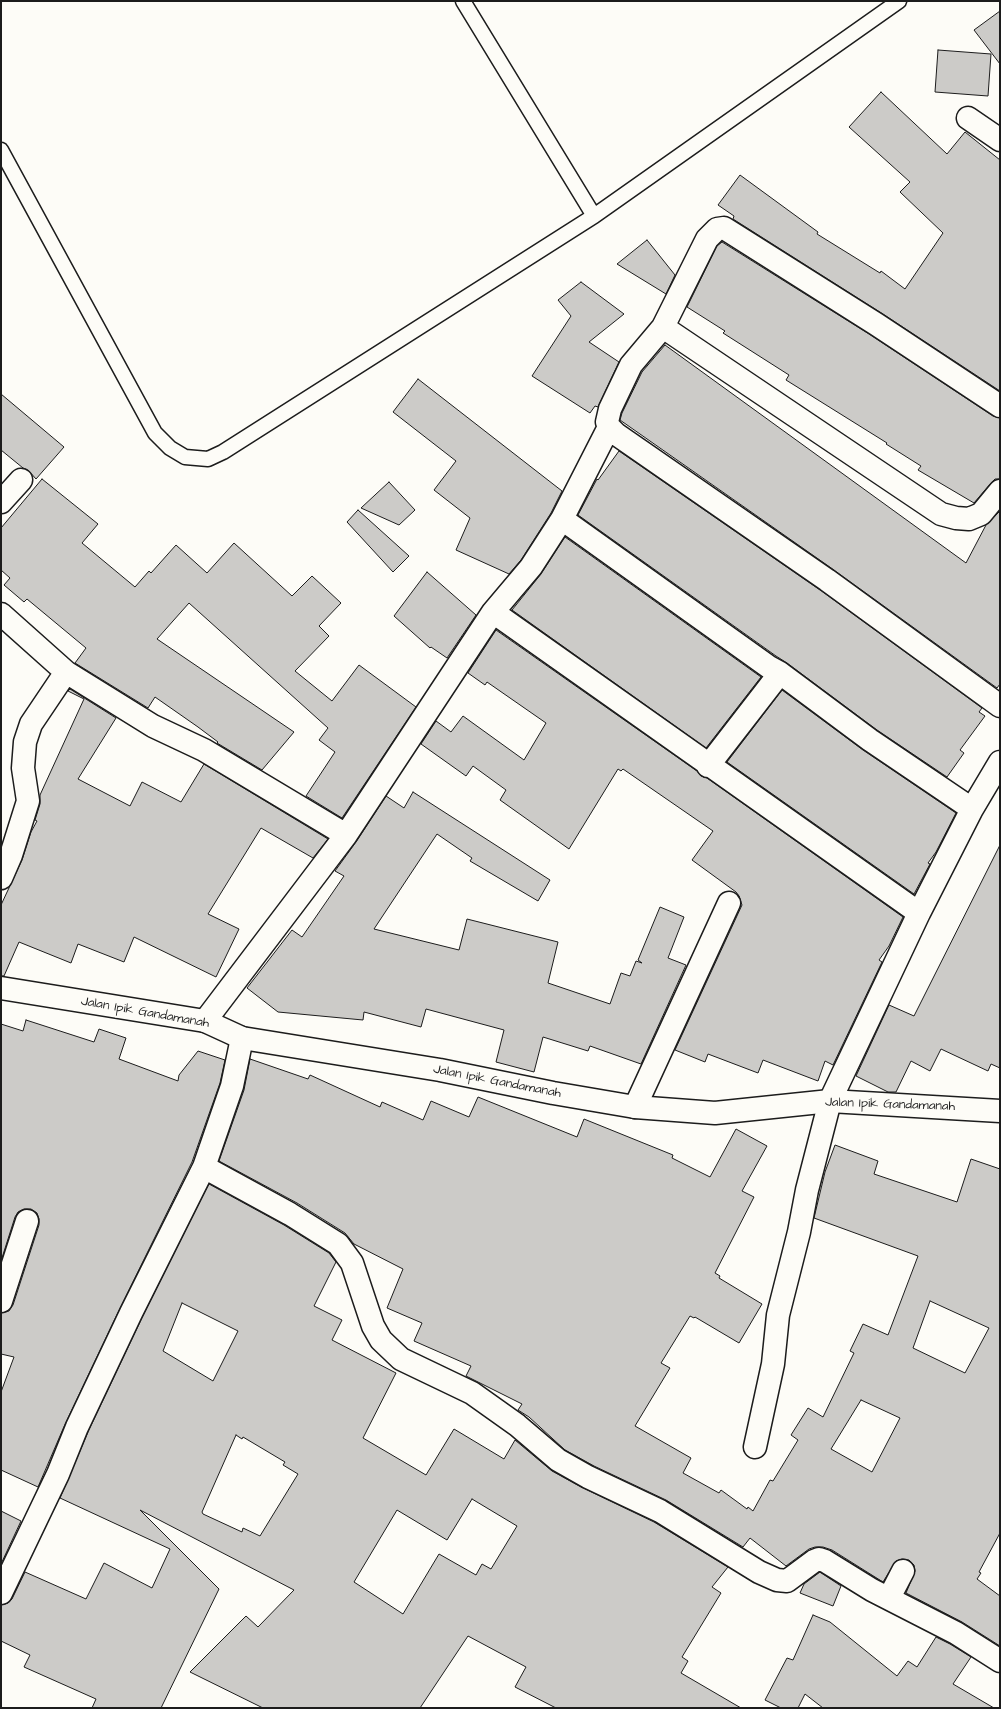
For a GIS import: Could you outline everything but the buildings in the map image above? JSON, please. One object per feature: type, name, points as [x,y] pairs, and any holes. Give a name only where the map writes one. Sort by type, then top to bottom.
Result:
[{"type":"street","points":[[968,118],[1000,140]]},
{"type":"street","points":[[205,1021],[346,835],[493,612],[531,567],[562,519],[609,427],[608,417],[610,409],[631,365],[663,327],[707,239],[717,229],[724,228],[876,324],[1000,406]]},
{"type":"street","points":[[663,327],[941,514],[956,518],[970,519],[980,514],[1000,491]]},
{"type":"street","points":[[609,427],[616,434],[827,580],[998,701]]},
{"type":"street","points":[[1,502],[21,480]]},
{"type":"street","points":[[562,519],[769,667],[780,673],[870,740],[972,810]]},
{"type":"street","points":[[493,612],[708,766],[919,913]]},
{"type":"street","points":[[1,614],[66,672],[153,726],[204,750],[346,835]]},
{"type":"street","points":[[1,878],[11,855],[28,801],[23,768],[25,742],[32,724],[66,672]]},
{"type":"street","points":[[708,766],[780,673]]},
{"type":"street","points":[[755,1447],[773,1364],[778,1315],[799,1232],[807,1190],[830,1101],[919,913],[972,810],[1000,762]]},
{"type":"street","points":[[635,1107],[730,903]]},
{"type":"street","name":"Jalan Ipik Gandamanah","points":[[1,988],[205,1021],[242,1038],[440,1070],[553,1093],[635,1107],[715,1113],[830,1101],[1000,1110]]},
{"type":"street","points":[[1,1593],[58,1474],[77,1427],[204,1167],[232,1086],[242,1038]]},
{"type":"street","points":[[204,1167],[290,1214],[338,1244],[352,1263],[373,1326],[381,1340],[401,1359],[472,1393],[517,1425],[558,1460],[588,1477],[660,1511],[758,1572],[777,1580],[787,1581],[819,1559],[956,1633],[1000,1661]]},
{"type":"street","points":[[1,1301],[28,1221]]},
{"type":"street","points":[[889,1598],[903,1572]]},
{"type":"lane","points":[[463,1],[594,216]]},
{"type":"lane","points":[[1,150],[155,433],[170,448],[185,458],[208,459],[223,452],[594,216],[899,1]]}]
